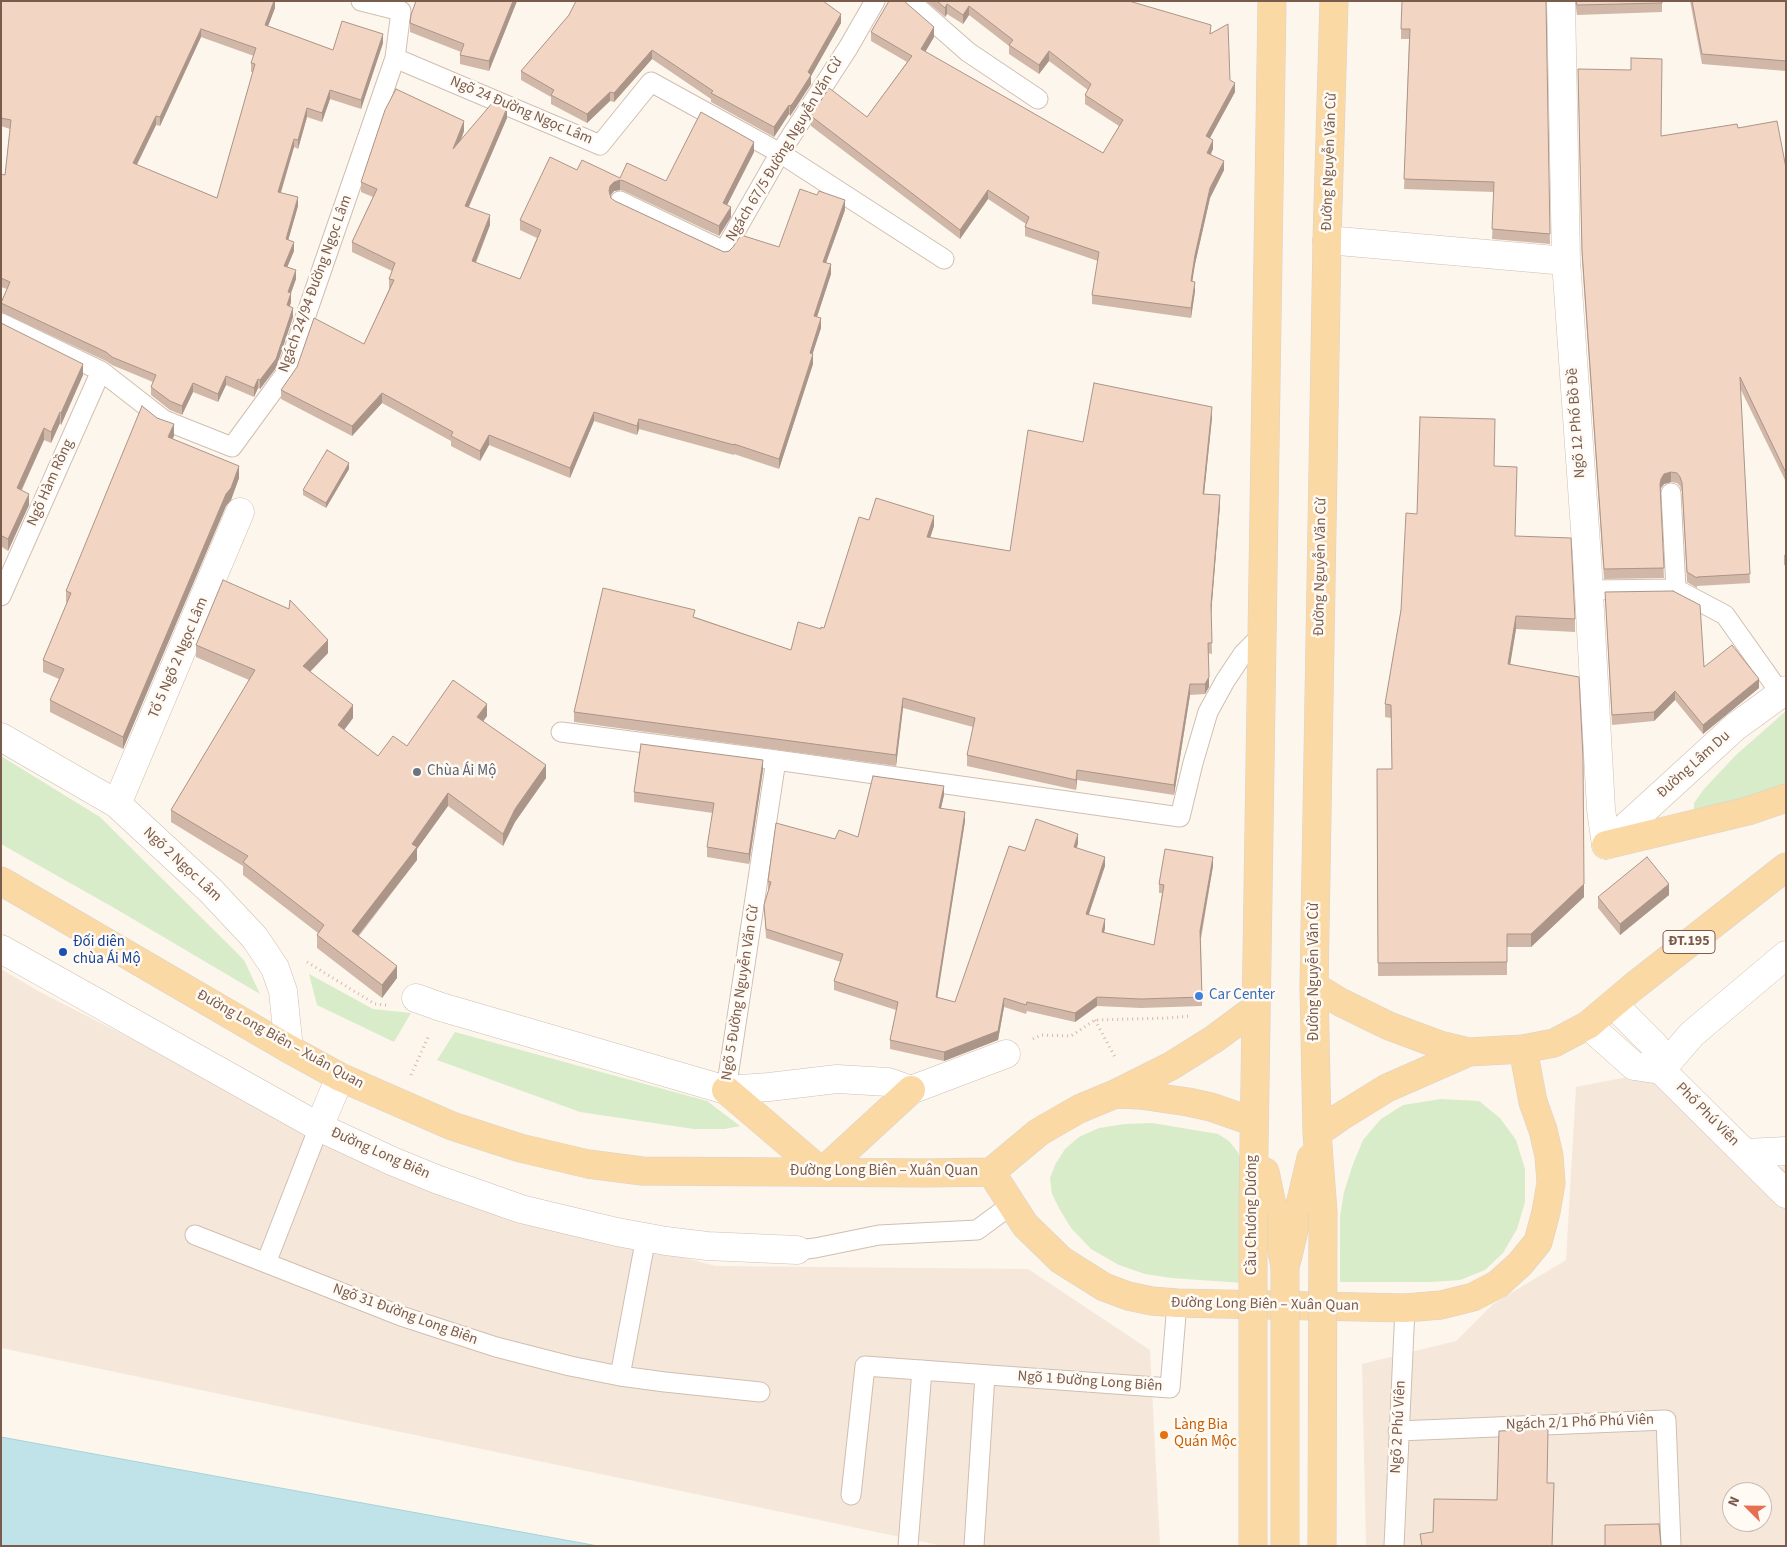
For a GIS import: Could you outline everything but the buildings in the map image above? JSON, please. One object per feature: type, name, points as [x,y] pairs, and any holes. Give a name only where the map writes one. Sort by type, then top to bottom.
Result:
[{"type":"main road","points":[[1115,1094],[1140,1095],[1188,1102],[1211,1107],[1254,1122],[1272,1]]},
{"type":"main road","name":"Đường Nguyễn Văn Cừ","points":[[1317,1133],[1314,986],[1327,240],[1334,1]]},
{"type":"main road","points":[[1606,845],[1748,811],[1786,798]]},
{"type":"main road","name":"ĐT.195","points":[[1524,1049],[1554,1043],[1588,1025],[1633,987],[1786,867]]},
{"type":"main road","name":"Đường Long Biên – Xuân Quan","points":[[1,881],[340,1077],[452,1126],[520,1148],[588,1164],[642,1171],[991,1172],[1025,1225],[1061,1260],[1104,1287],[1128,1296],[1152,1301],[1405,1308],[1441,1305],[1473,1297],[1498,1284],[1520,1264],[1538,1242],[1551,1183],[1549,1156],[1543,1130],[1533,1102],[1524,1049]]},
{"type":"main road","points":[[1314,986],[1340,1002],[1389,1026],[1440,1045],[1469,1052],[1524,1049]]},
{"type":"main road","points":[[991,1172],[1025,1142],[1047,1127],[1079,1109],[1115,1094],[1171,1066],[1228,1030],[1256,1008]]},
{"type":"main road","points":[[1322,1546],[1323,1212],[1317,1133],[1387,1088],[1469,1052]]},
{"type":"main road","points":[[726,1090],[822,1172],[911,1090]]},
{"type":"main road","name":"Cầu Chương Dương","points":[[1253,1546],[1254,1122]]},
{"type":"main road","name":"Cầu Chương Dương","points":[[1254,1122],[1285,1266],[1285,1546]]},
{"type":"main road","name":"Cầu Chương Dương","points":[[1285,1266],[1317,1133]]},
{"type":"street","name":"Ngõ 12 Phố Bồ Đề","points":[[1561,1],[1566,261],[1589,590],[1601,809],[1606,845]]},
{"type":"street","points":[[1327,240],[1566,261]]},
{"type":"street","name":"Tổ 5 Ngõ 2 Ngọc Lâm","points":[[117,804],[240,512]]},
{"type":"street","name":"Đường Lâm Du","points":[[1606,845],[1735,727],[1783,692]]},
{"type":"street","name":"Ngõ 2 Ngọc Lâm","points":[[1,737],[117,804],[210,890],[255,938],[275,968],[283,991],[289,1049]]},
{"type":"street","name":"Đường Long Biên","points":[[1,948],[319,1127],[384,1158],[436,1179],[521,1209],[570,1222],[646,1237],[707,1246],[797,1250]]},
{"type":"street","points":[[1661,1070],[1692,1034],[1786,955]]},
{"type":"street","points":[[429,1003],[726,1090]]},
{"type":"street","points":[[1613,1004],[1655,1046],[1661,1070]]},
{"type":"street","points":[[1588,1025],[1634,1066],[1661,1070]]},
{"type":"street","points":[[911,1090],[1006,1054]]},
{"type":"street","name":"Phố Phú Viên","points":[[1661,1070],[1746,1153],[1786,1151]]},
{"type":"street","points":[[319,1127],[340,1077]]},
{"type":"street","name":"Ngõ 5 Đường Nguyễn Văn Cừ","points":[[726,1090],[837,1079],[888,1082],[911,1090]]},
{"type":"street","points":[[1746,1153],[1786,1194]]},
{"type":"lane","points":[[361,1],[401,11],[395,58]]},
{"type":"lane","name":"Ngách 67/5 Đường Nguyễn Văn Cừ","points":[[620,201],[724,250],[780,153],[848,48],[874,1]]},
{"type":"lane","points":[[910,1],[968,52],[1038,100]]},
{"type":"lane","name":"Ngõ 24 Đường Ngọc Lâm","points":[[395,58],[600,145],[651,82],[780,153]]},
{"type":"lane","name":"Ngách 24/94 Đường Ngọc Lâm","points":[[1,323],[101,371],[164,420],[232,447],[286,373],[395,58]]},
{"type":"lane","points":[[780,153],[944,259]]},
{"type":"lane","name":"Ngõ Hàm Rồng","points":[[1,596],[101,371]]},
{"type":"lane","points":[[1671,492],[1676,589]]},
{"type":"lane","points":[[1589,590],[1676,589],[1724,615],[1783,692]]},
{"type":"lane","points":[[561,732],[776,760],[1180,817],[1192,763],[1208,712],[1242,654],[1263,634]]},
{"type":"lane","name":"Ngõ 5 Đường Nguyễn Văn Cừ","points":[[726,1090],[776,760]]},
{"type":"lane","points":[[266,1263],[319,1127]]},
{"type":"lane","points":[[797,1250],[879,1235],[977,1230],[1011,1205]]},
{"type":"lane","name":"Ngõ 31 Đường Long Biên","points":[[195,1236],[401,1316],[496,1347],[570,1366],[620,1376],[760,1392]]},
{"type":"lane","points":[[620,1376],[646,1237]]},
{"type":"lane","name":"Ngõ 1 Đường Long Biên","points":[[851,1495],[865,1366],[1170,1388],[1177,1303]]},
{"type":"lane","name":"Ngõ 2 Phú Viên","points":[[1394,1546],[1405,1308]]},
{"type":"lane","points":[[908,1546],[922,1370]]},
{"type":"lane","points":[[974,1546],[985,1375]]},
{"type":"lane","name":"Ngách 2/1 Phố Phú Viên","points":[[1398,1431],[1666,1420],[1671,1546]]},
{"type":"path","points":[[275,968],[299,957],[375,1004],[389,1006]]},
{"type":"path","points":[[399,1102],[429,1003]]},
{"type":"path","points":[[1006,1054],[1041,1035],[1072,1036],[1095,1020],[1168,1018]]},
{"type":"path","points":[[1095,1020],[1118,1061]]},
{"type":"shaded area","points":[[1,969],[40,992],[433,1193],[716,1266],[1028,1269],[1150,1350],[1160,1546],[943,1546],[1,1348]]},
{"type":"shaded area","points":[[1653,1072],[1748,1174],[1786,1166],[1786,1546],[1366,1546],[1362,1364],[1456,1341],[1493,1304],[1566,1260],[1576,1087]]},
{"type":"green space","points":[[1786,711],[1786,788],[1694,810],[1694,803],[1704,789],[1736,755]]},
{"type":"green space","points":[[1,756],[100,817],[244,960],[260,994],[1,844]]},
{"type":"green space","points":[[309,974],[373,1009],[411,1013],[394,1042],[317,1005]]},
{"type":"green space","points":[[455,1032],[707,1101],[740,1126],[725,1129],[694,1129],[580,1112],[437,1060]]},
{"type":"green space","points":[[1441,1099],[1479,1101],[1500,1118],[1516,1140],[1525,1169],[1525,1202],[1517,1229],[1503,1253],[1485,1270],[1460,1280],[1431,1282],[1340,1282],[1340,1216],[1344,1192],[1363,1140],[1381,1119],[1403,1105]]},
{"type":"green space","points":[[1152,1123],[1218,1134],[1229,1141],[1237,1151],[1244,1166],[1243,1283],[1171,1278],[1145,1274],[1119,1265],[1091,1249],[1071,1228],[1060,1210],[1052,1194],[1050,1178],[1056,1163],[1065,1149],[1079,1137],[1099,1128],[1125,1124]]},
{"type":"water","points":[[1,1437],[598,1546],[1,1546]]},
{"type":"place","name":"Chùa Ái Mộ","points":[[417,772]]},
{"type":"place","name":"Đối diện chùa Ái Mộ","points":[[63,952]]},
{"type":"place","name":"Car Center","points":[[1199,996]]},
{"type":"place","name":"Làng Bia Quán Mộc","points":[[1164,1435]]}]
